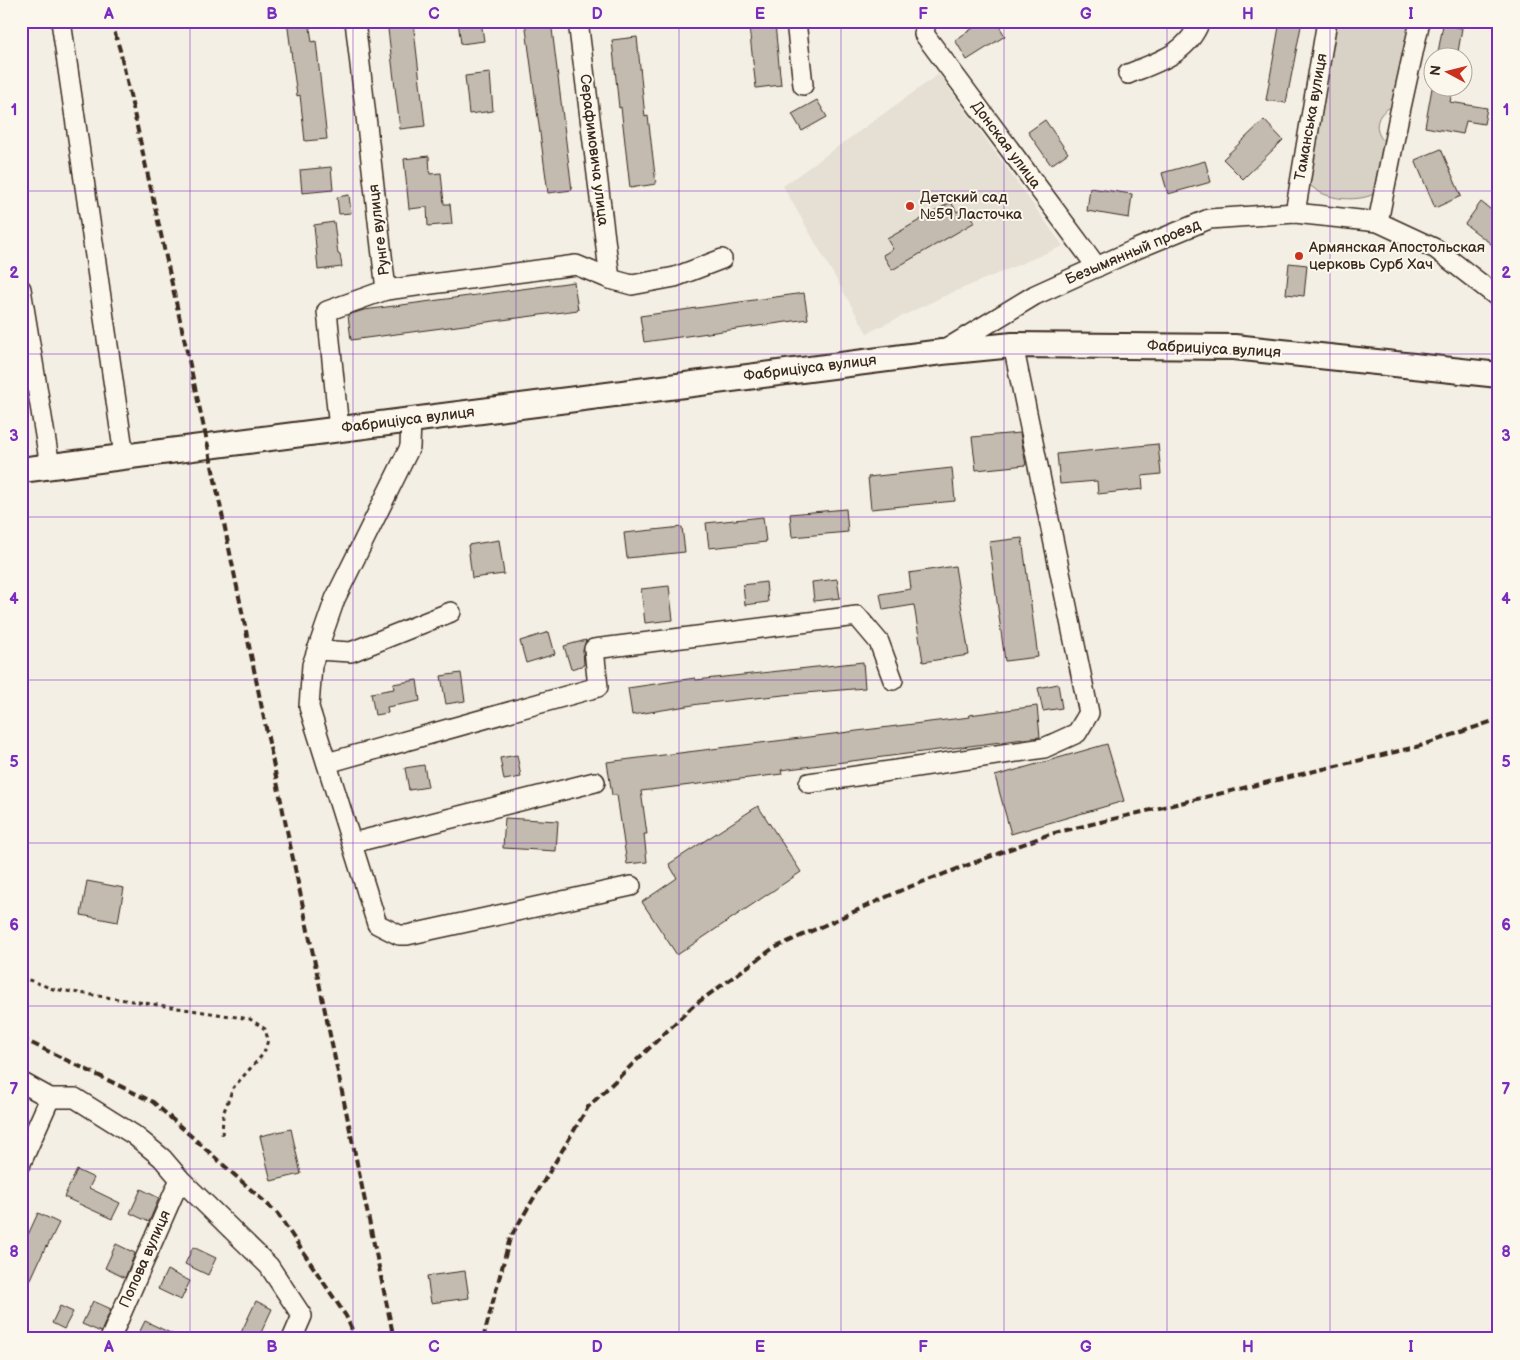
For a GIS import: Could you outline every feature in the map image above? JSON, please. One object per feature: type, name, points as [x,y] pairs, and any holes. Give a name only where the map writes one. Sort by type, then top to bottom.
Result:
[{"type":"main road","name":"Фабриціуса вулиця","points":[[21,470],[942,352],[1013,345],[1234,347],[1499,375]]},
{"type":"street","points":[[61,21],[124,456]]},
{"type":"street","name":"Рунге вулиця","points":[[339,429],[327,312],[386,290],[355,21]]},
{"type":"street","name":"Серафимовича улица","points":[[578,21],[610,279]]},
{"type":"street","points":[[796,21],[803,85]]},
{"type":"street","name":"Донская улица","points":[[926,21],[924,34],[1097,267]]},
{"type":"street","points":[[1128,74],[1172,57],[1196,34],[1200,21]]},
{"type":"street","name":"Таманська вулиця","points":[[1295,213],[1328,21]]},
{"type":"street","points":[[1378,222],[1420,21]]},
{"type":"street","name":"Безымянный проезд","points":[[942,352],[1035,294],[1209,219],[1295,213],[1378,222],[1436,250],[1499,298]]},
{"type":"street","points":[[386,290],[576,265],[610,279],[632,285],[675,277],[722,259]]},
{"type":"street","points":[[21,289],[28,378],[50,466]]},
{"type":"street","points":[[809,783],[1044,748],[1077,733],[1089,713],[1013,345]]},
{"type":"street","points":[[411,420],[410,447],[335,599],[312,665],[309,707],[377,924],[399,935],[408,935],[631,886]]},
{"type":"street","points":[[317,650],[351,652],[451,612]]},
{"type":"street","points":[[327,763],[598,687],[594,649],[858,616],[879,642],[893,680]]},
{"type":"street","points":[[352,843],[595,782]]},
{"type":"street","points":[[21,1082],[50,1098],[75,1098],[134,1135],[162,1158],[180,1179],[269,1266],[302,1316],[292,1339]]},
{"type":"street","points":[[21,1163],[50,1098]]},
{"type":"street","name":"Попова вулиця","points":[[110,1339],[180,1179]]},
{"type":"path","points":[[21,977],[53,989],[250,1019],[265,1029],[268,1040],[264,1053],[234,1088],[223,1114],[222,1139]]},
{"type":"shaded area","points":[[1333,21],[1414,21],[1392,107],[1379,117],[1378,133],[1385,142],[1378,192],[1362,198],[1333,197],[1316,190],[1309,184]]},
{"type":"shaded area","points":[[939,74],[1063,246],[944,296],[867,333],[783,186]]},
{"type":"building","points":[[287,21],[309,21],[312,42],[316,41],[327,139],[305,141],[300,95],[297,96]]},
{"type":"building","points":[[387,21],[413,21],[425,126],[400,129]]},
{"type":"building","points":[[458,21],[481,21],[484,41],[461,44]]},
{"type":"building","points":[[525,21],[551,21],[572,190],[548,193]]},
{"type":"building","points":[[984,21],[996,21],[1005,36],[967,60],[955,40]]},
{"type":"building","points":[[1280,21],[1302,21],[1286,103],[1266,100]]},
{"type":"building","points":[[775,24],[781,85],[756,88],[749,27]]},
{"type":"building","points":[[1443,25],[1462,28],[1459,48],[1439,48]]},
{"type":"building","points":[[637,37],[645,117],[648,116],[656,184],[630,188],[612,40]]},
{"type":"building","points":[[490,73],[493,111],[469,114],[465,76]]},
{"type":"building","points":[[1430,98],[1451,98],[1450,102],[1487,108],[1484,124],[1466,121],[1463,134],[1425,127]]},
{"type":"building","points":[[817,100],[827,117],[802,131],[792,114]]},
{"type":"building","points":[[1045,120],[1068,153],[1051,165],[1028,132]]},
{"type":"building","points":[[1264,120],[1283,140],[1243,179],[1223,159]]},
{"type":"building","points":[[1441,149],[1461,196],[1435,208],[1415,160]]},
{"type":"building","points":[[429,156],[430,174],[441,173],[444,204],[450,204],[452,224],[428,226],[427,207],[409,209],[404,159]]},
{"type":"building","points":[[1205,161],[1211,182],[1168,194],[1162,173]]},
{"type":"building","points":[[331,167],[333,190],[302,193],[300,170]]},
{"type":"building","points":[[1090,188],[1132,194],[1129,218],[1087,211]]},
{"type":"building","points":[[349,195],[351,213],[339,214],[337,197]]},
{"type":"building","points":[[951,202],[957,212],[966,207],[975,222],[892,270],[883,255],[893,249],[887,239]]},
{"type":"building","points":[[1481,202],[1499,216],[1499,250],[1465,224]]},
{"type":"building","points":[[334,222],[338,254],[340,254],[342,267],[318,270],[314,225]]},
{"type":"building","points":[[1289,263],[1307,265],[1304,296],[1286,294]]},
{"type":"building","points":[[574,282],[578,310],[351,340],[348,315],[364,310]]},
{"type":"building","points":[[804,293],[808,319],[644,342],[640,316]]},
{"type":"building","points":[[1020,433],[1026,465],[976,470],[972,437]]},
{"type":"building","points":[[1158,444],[1161,474],[1142,476],[1143,489],[1098,494],[1097,481],[1060,484],[1057,454]]},
{"type":"building","points":[[952,468],[955,501],[871,509],[868,477]]},
{"type":"building","points":[[846,509],[848,532],[792,537],[790,514]]},
{"type":"building","points":[[763,517],[766,542],[709,548],[706,523]]},
{"type":"building","points":[[682,527],[685,552],[627,558],[624,533]]},
{"type":"building","points":[[1022,538],[1038,657],[1005,661],[989,542]]},
{"type":"building","points":[[499,540],[504,574],[472,578],[468,545]]},
{"type":"building","points":[[955,566],[969,655],[923,662],[914,605],[883,610],[880,594],[911,589],[909,573]]},
{"type":"building","points":[[837,579],[840,598],[814,601],[812,582]]},
{"type":"building","points":[[766,582],[768,602],[745,605],[743,585]]},
{"type":"building","points":[[669,586],[673,620],[645,623],[641,589]]},
{"type":"building","points":[[549,632],[555,654],[526,663],[520,641]]},
{"type":"building","points":[[586,640],[583,650],[584,665],[571,669],[564,646]]},
{"type":"building","points":[[863,662],[865,688],[699,704],[632,715],[628,688],[695,678],[696,680]]},
{"type":"building","points":[[461,673],[465,701],[446,704],[441,676]]},
{"type":"building","points":[[417,680],[420,701],[387,707],[388,713],[375,715],[371,693],[394,689],[393,684]]},
{"type":"building","points":[[1058,684],[1062,708],[1043,711],[1038,688]]},
{"type":"building","points":[[1037,706],[1040,737],[781,770],[782,774],[641,791],[647,834],[644,834],[647,862],[627,864],[617,795],[612,795],[607,762],[970,717],[969,715]]},
{"type":"building","points":[[1107,744],[1124,801],[1011,834],[995,776]]},
{"type":"building","points":[[517,755],[521,777],[504,780],[500,758]]},
{"type":"building","points":[[424,765],[428,787],[409,790],[405,768]]},
{"type":"building","points":[[758,806],[801,872],[677,955],[642,902],[677,878],[669,864]]},
{"type":"building","points":[[505,818],[558,821],[556,851],[503,848]]},
{"type":"building","points":[[87,881],[124,888],[118,922],[81,915]]},
{"type":"building","points":[[291,1129],[301,1174],[271,1181],[260,1136]]},
{"type":"building","points":[[77,1170],[94,1178],[89,1188],[120,1203],[112,1219],[64,1197]]},
{"type":"building","points":[[141,1189],[159,1198],[149,1222],[130,1213]]},
{"type":"building","points":[[38,1213],[59,1223],[46,1246],[21,1301],[21,1250]]},
{"type":"building","points":[[116,1244],[135,1253],[125,1278],[105,1268]]},
{"type":"building","points":[[193,1247],[216,1258],[208,1275],[185,1264]]},
{"type":"building","points":[[167,1270],[190,1281],[181,1300],[158,1289]]},
{"type":"building","points":[[465,1271],[469,1298],[431,1303],[427,1276]]},
{"type":"building","points":[[93,1301],[111,1309],[101,1332],[82,1324]]},
{"type":"building","points":[[256,1301],[272,1309],[258,1339],[238,1339]]},
{"type":"building","points":[[60,1306],[73,1312],[64,1329],[52,1323]]},
{"type":"building","points":[[145,1321],[183,1339],[136,1339]]},
{"type":"railway","points":[[111,21],[120,50],[208,446],[394,1339]]},
{"type":"railway","points":[[483,1339],[510,1238],[588,1107],[693,1006],[772,949],[904,889],[1050,834],[1420,746],[1499,719]]},
{"type":"railway","points":[[21,1038],[153,1102],[277,1213],[346,1316],[356,1339]]},
{"type":"place","name":"Детский сад №59 Ласточка","points":[[910,206]]},
{"type":"place","name":"Армянская Апостольская церковь Сурб Хач","points":[[1299,256]]}]
